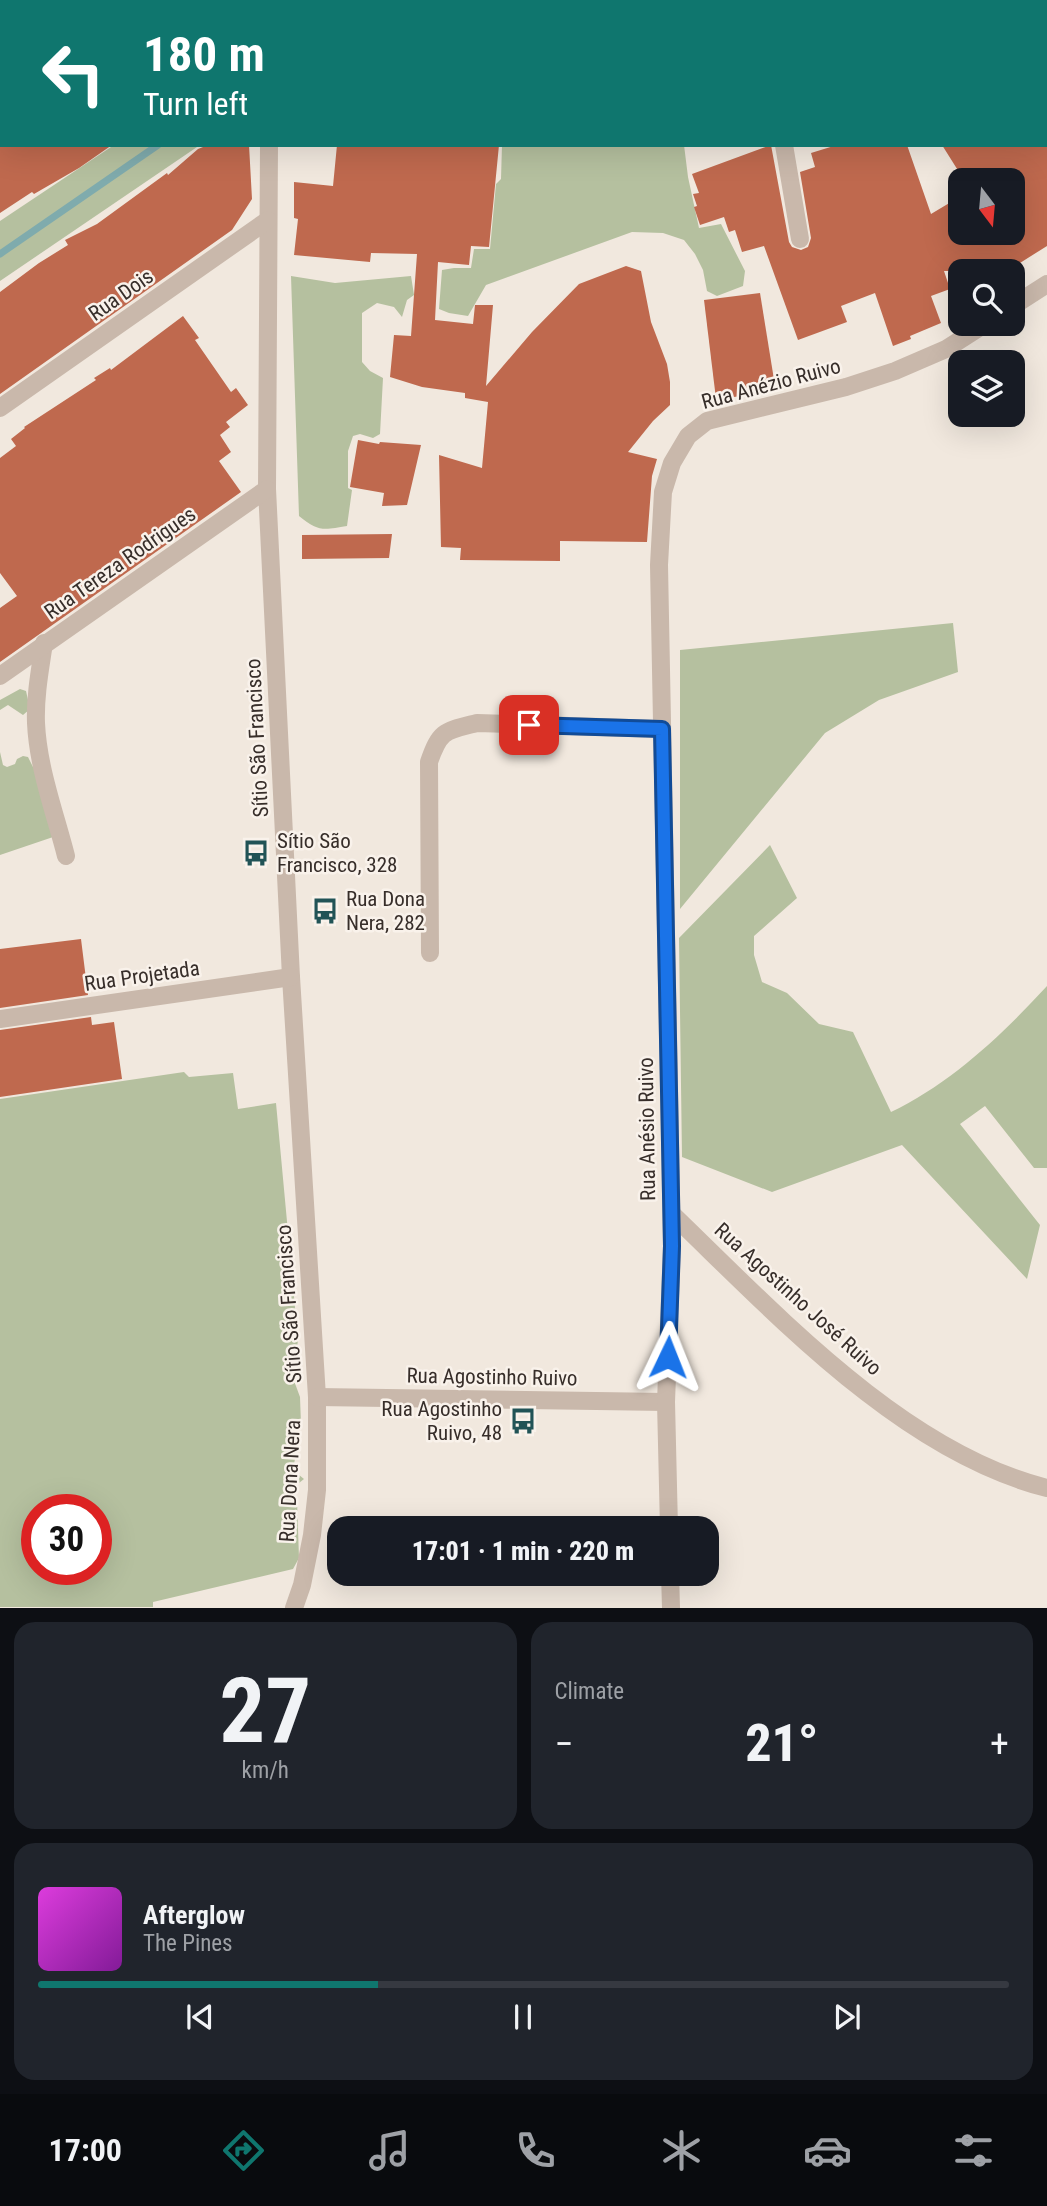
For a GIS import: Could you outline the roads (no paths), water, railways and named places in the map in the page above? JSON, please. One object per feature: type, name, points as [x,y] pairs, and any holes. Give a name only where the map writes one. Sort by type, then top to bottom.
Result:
[{"type":"street","points":[[785,147],[800,239]]},
{"type":"street","name":"Sítio São Francisco","points":[[269,153],[267,489],[291,977],[317,1397]]},
{"type":"street","name":"Rua Dois","points":[[0,408],[268,220]]},
{"type":"street","points":[[1025,298],[1047,284]]},
{"type":"street","name":"Rua Anézio Ruivo","points":[[662,729],[660,565],[663,492],[672,463],[688,436],[707,421],[846,387],[895,371],[946,349],[966,336]]},
{"type":"street","name":"Rua Tereza Rodrigues","points":[[0,676],[267,489]]},
{"type":"street","points":[[44,643],[37,684],[38,747],[66,856]]},
{"type":"street","points":[[430,953],[429,762],[437,740],[450,730],[477,723],[662,729]]},
{"type":"street","name":"Rua Anésio Ruivo","points":[[662,729],[672,1214],[666,1402],[669,1516]]},
{"type":"street","name":"Rua Projetada","points":[[0,1019],[291,977]]},
{"type":"street","name":"Rua Agostinho José Ruivo","points":[[672,1214],[801,1338],[885,1406],[959,1455],[1023,1482],[1047,1488]]},
{"type":"street","name":"Rua Agostinho Ruivo","points":[[317,1397],[666,1402]]},
{"type":"street","name":"Rua Dona Nera","points":[[294,1608],[302,1586],[312,1535],[317,1490],[317,1397]]},
{"type":"street","points":[[670,1586],[671,1608]]},
{"type":"waterway","points":[[0,254],[155,147]]},
{"type":"place","name":"Sítio São Francisco, 328","points":[[256,853]]},
{"type":"place","name":"Rua Dona Nera, 282","points":[[325,911]]},
{"type":"place","name":"Rua Agostinho Ruivo, 48","points":[[523,1421]]}]
